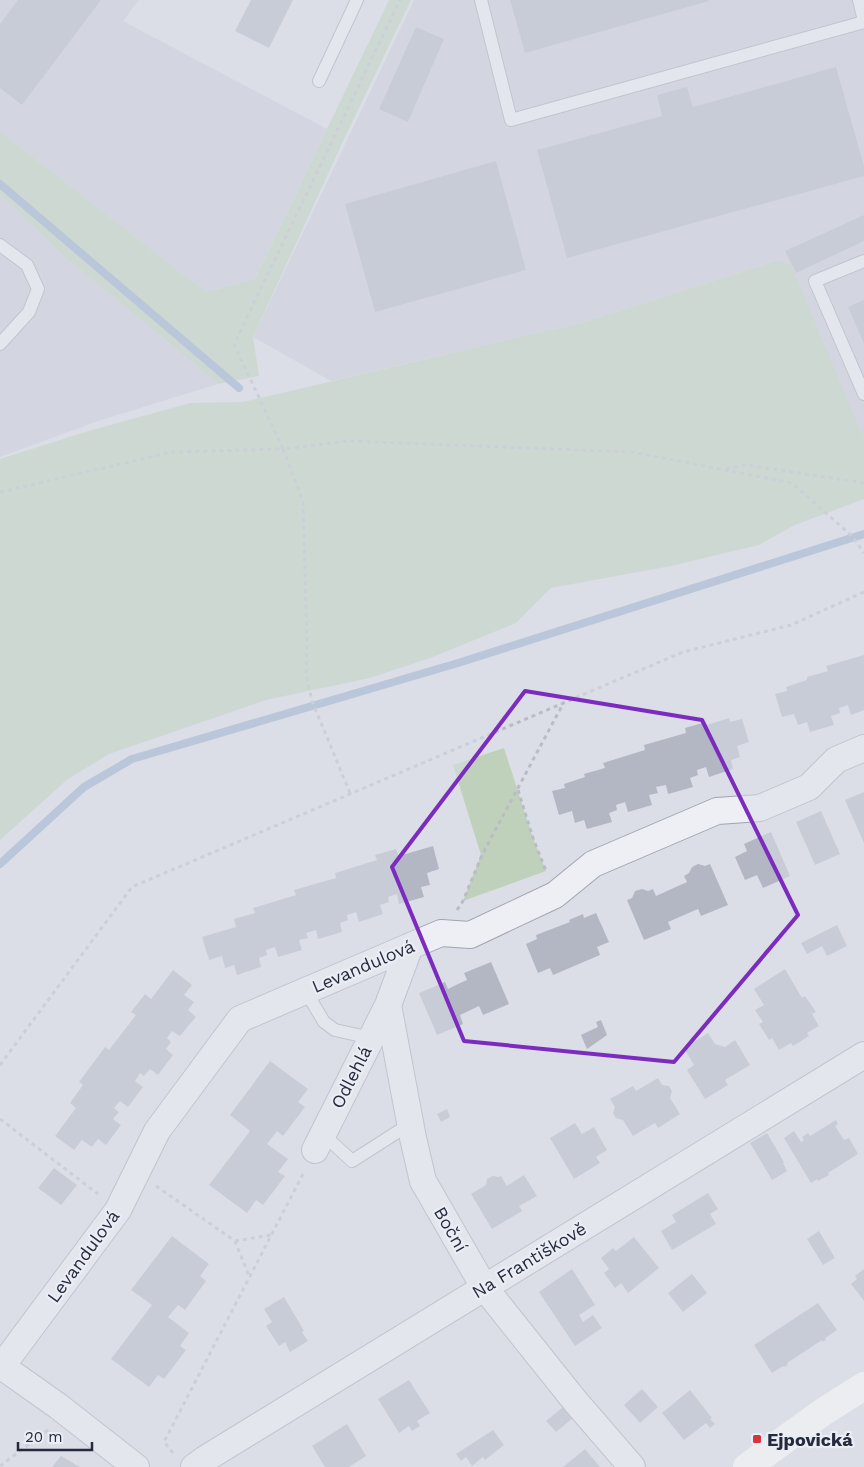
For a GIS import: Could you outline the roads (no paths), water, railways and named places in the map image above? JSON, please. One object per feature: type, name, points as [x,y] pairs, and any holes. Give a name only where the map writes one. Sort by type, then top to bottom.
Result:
[{"type":"street","name":"Levandulová","points":[[1,1366],[118,1210],[157,1131],[240,1019],[441,933],[470,935],[554,895],[593,864],[717,811],[760,808],[809,787],[836,760],[864,748]]},
{"type":"street","points":[[388,1004],[410,946]]},
{"type":"street","name":"Odlehlá","points":[[319,1142],[388,1004]]},
{"type":"street","name":"Boční","points":[[388,1004],[410,1124],[423,1180],[484,1287],[632,1467]]},
{"type":"street","name":"Na Františkově","points":[[184,1461],[205,1458],[864,1055]]},
{"type":"street","points":[[1,1366],[136,1467]]},
{"type":"street","points":[[747,1467],[823,1412],[864,1386]]},
{"type":"lane","points":[[319,81],[357,0]]},
{"type":"lane","points":[[481,0],[511,120],[864,22],[859,0]]},
{"type":"lane","points":[[0,245],[27,265],[38,289],[29,312],[0,344]]},
{"type":"lane","points":[[864,261],[815,282],[864,394]]},
{"type":"lane","points":[[305,990],[324,1022],[335,1030],[371,1038]]},
{"type":"lane","points":[[319,1142],[352,1161],[410,1124]]},
{"type":"waterway","points":[[0,184],[239,388]]},
{"type":"waterway","points":[[0,864],[84,787],[132,759],[458,663],[864,534]]},
{"type":"place","name":"Ejpovická","points":[[757,1439]]}]
